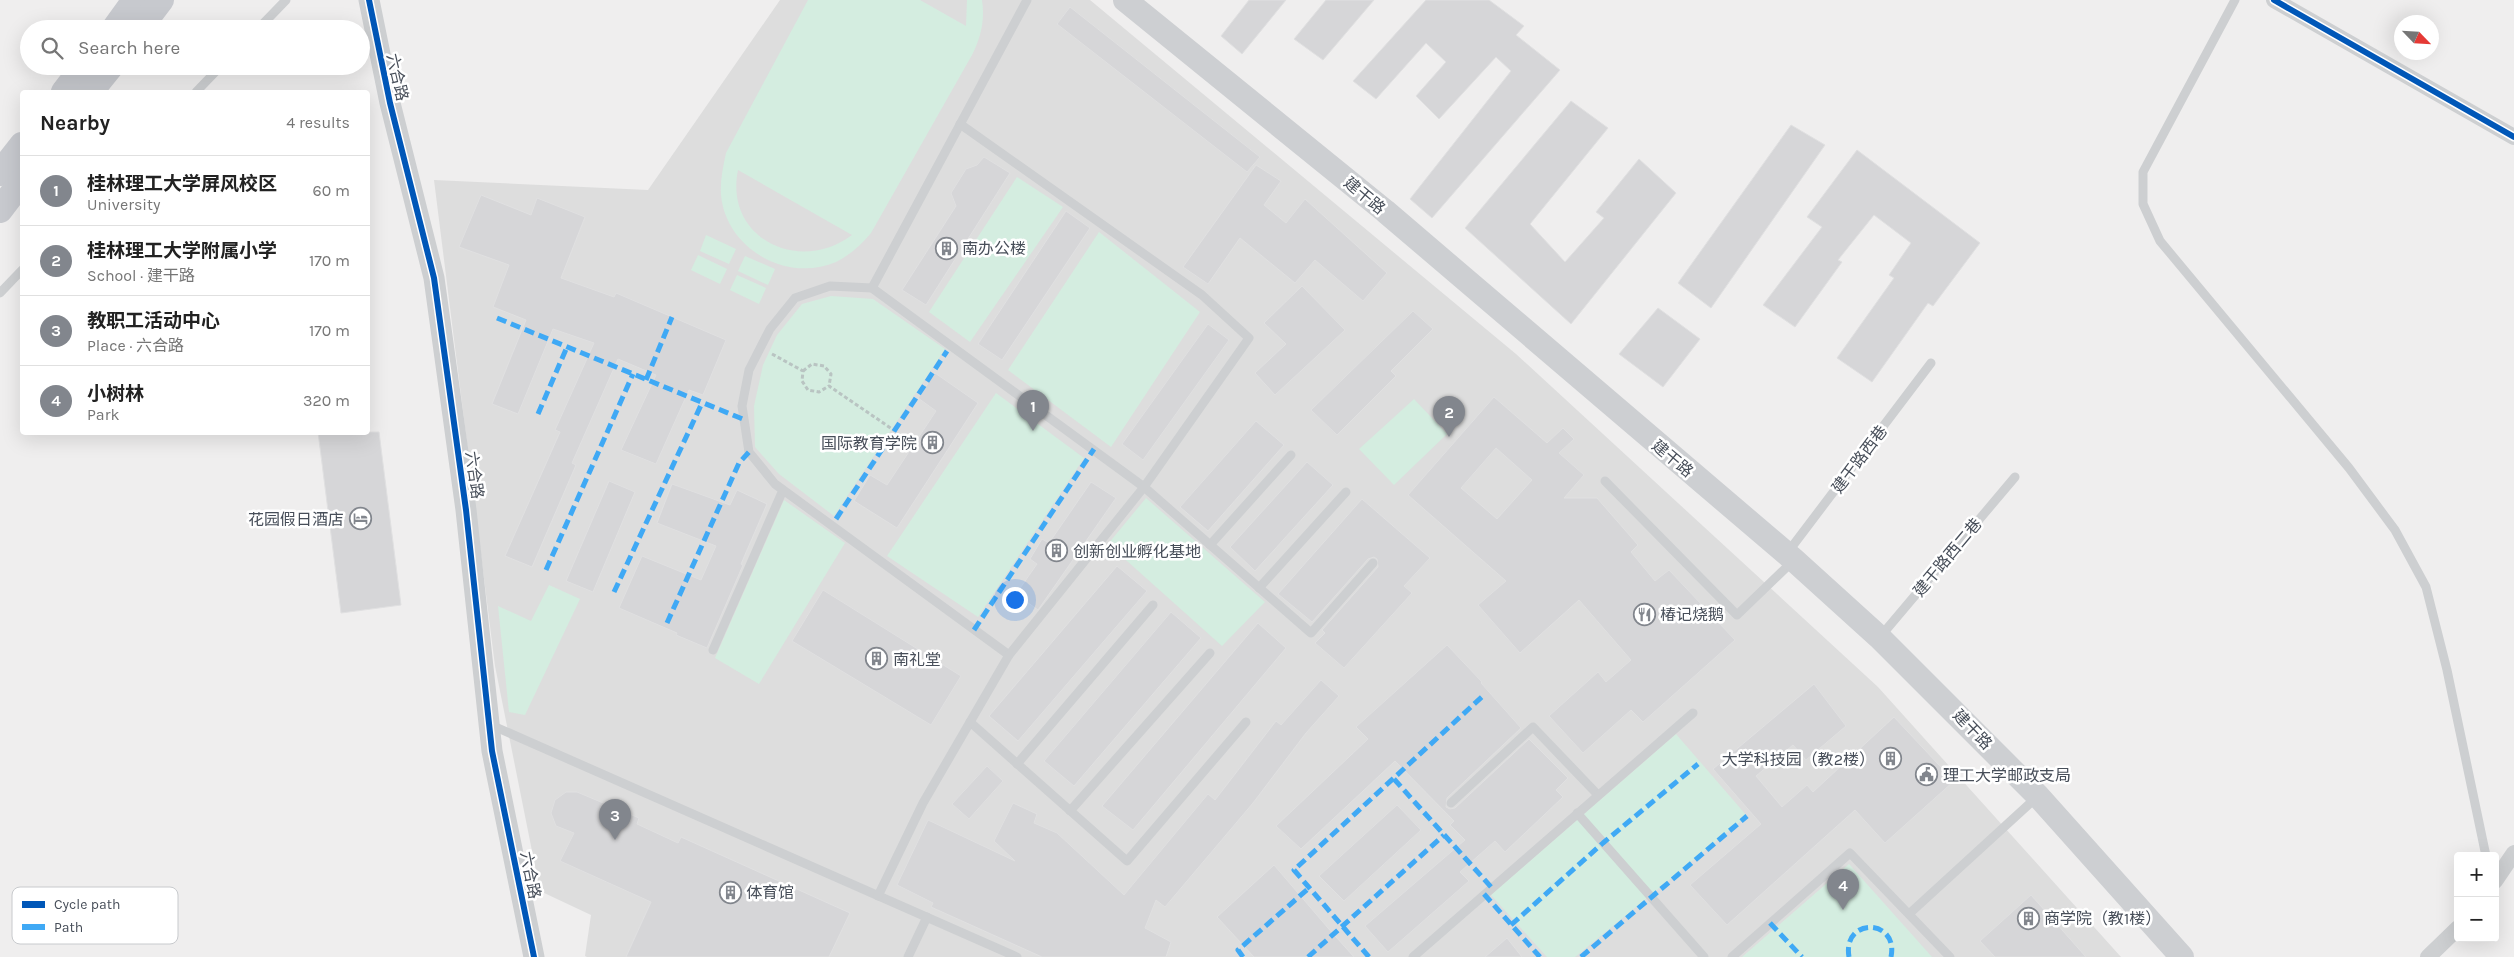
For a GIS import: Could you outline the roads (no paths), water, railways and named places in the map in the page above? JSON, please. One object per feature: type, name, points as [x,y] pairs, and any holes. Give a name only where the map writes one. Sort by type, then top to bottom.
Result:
[{"type":"main road","points":[[121,20],[135,0]]},
{"type":"main road","points":[[146,20],[162,0]]},
{"type":"main road","name":"建干路","points":[[1125,0],[1385,211],[1790,557],[1880,637],[2038,796],[2182,957]]},
{"type":"main road","points":[[66,90],[77,75]]},
{"type":"main road","points":[[92,90],[104,75]]},
{"type":"main road","points":[[0,173],[20,148]]},
{"type":"main road","points":[[0,210],[20,184]]},
{"type":"street","name":"六合路","points":[[369,0],[390,103],[434,278],[466,510],[489,724],[534,957]]},
{"type":"street","points":[[2274,0],[2514,137]]},
{"type":"street","points":[[2499,875],[2514,852]]},
{"type":"street","points":[[2428,957],[2454,932]]},
{"type":"lane","points":[[267,20],[286,0]]},
{"type":"lane","points":[[872,288],[1028,0]]},
{"type":"lane","points":[[2236,0],[2142,172],[2143,204],[2160,241],[2349,468],[2395,530],[2426,587],[2447,670],[2485,852]]},
{"type":"lane","points":[[198,90],[212,75]]},
{"type":"lane","points":[[878,896],[923,804],[1009,655],[1144,487],[1249,338],[1202,295],[960,124]]},
{"type":"lane","points":[[0,293],[20,272]]},
{"type":"lane","points":[[1009,655],[775,484],[749,452],[742,406],[749,370],[770,329],[795,298],[830,286],[872,288],[1144,487],[1311,633],[1373,563]]},
{"type":"lane","name":"建干路西巷","points":[[1605,481],[1737,615],[1790,557],[1931,363]]},
{"type":"lane","points":[[1210,544],[1291,454]]},
{"type":"lane","name":"建干路西二巷","points":[[1880,637],[2016,476]]},
{"type":"lane","points":[[713,650],[783,490]]},
{"type":"lane","points":[[1259,588],[1346,492]]},
{"type":"lane","points":[[1017,764],[1153,606]]},
{"type":"lane","points":[[1070,811],[1210,653]]},
{"type":"lane","points":[[1413,957],[1693,712]]},
{"type":"lane","points":[[970,722],[1127,862],[1246,722]]},
{"type":"lane","points":[[489,724],[1017,957]]},
{"type":"lane","points":[[1451,803],[1533,727],[1598,794]]},
{"type":"lane","points":[[1909,914],[2038,796]]},
{"type":"lane","points":[[1577,813],[1704,957]]},
{"type":"lane","points":[[1732,957],[1850,853],[1950,957]]},
{"type":"lane","points":[[908,957],[927,917]]},
{"type":"place","name":"南办公楼","points":[[946,248]]},
{"type":"place","name":"桂林理工大学屏风校区","points":[[1033,431]]},
{"type":"place","name":"桂林理工大学附属小学","points":[[1449,437]]},
{"type":"place","name":"国际教育学院","points":[[933,443]]},
{"type":"place","name":"花园假日酒店","points":[[360,519]]},
{"type":"place","name":"创新创业孵化基地","points":[[1057,551]]},
{"type":"place","name":"椿记烧鹅","points":[[1644,614]]},
{"type":"place","name":"南礼堂","points":[[877,659]]},
{"type":"place","name":"大学科技园（教2楼）","points":[[1891,759]]},
{"type":"place","name":"理工大学邮政支局","points":[[1927,775]]},
{"type":"place","name":"教职工活动中心","points":[[615,840]]},
{"type":"place","name":"体育馆","points":[[730,892]]},
{"type":"place","name":"小树林","points":[[1843,910]]},
{"type":"place","name":"商学院（教1楼）","points":[[2028,918]]}]
